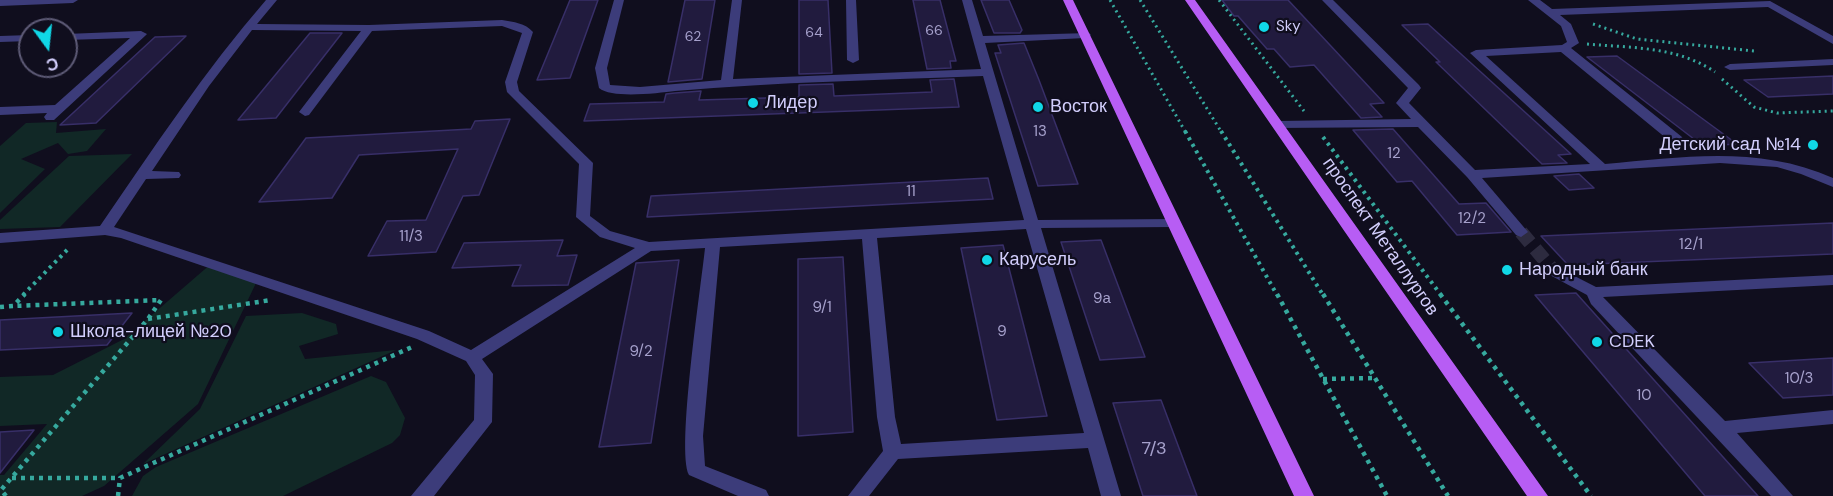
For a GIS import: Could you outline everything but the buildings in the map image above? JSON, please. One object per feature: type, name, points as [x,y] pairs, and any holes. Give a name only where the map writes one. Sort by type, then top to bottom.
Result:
[{"type":"main road","points":[[1068,0],[1304,496]]},
{"type":"main road","name":"проспект Металлургов","points":[[1190,0],[1538,496]]},
{"type":"street","points":[[0,10],[5,2],[73,0]]},
{"type":"street","points":[[105,230],[163,139],[247,27],[272,0]]},
{"type":"street","points":[[619,0],[601,68],[605,88],[640,91],[727,83],[988,72]]},
{"type":"street","points":[[727,83],[737,0]]},
{"type":"street","points":[[851,0],[853,60]]},
{"type":"street","points":[[967,0],[1111,496]]},
{"type":"street","points":[[1328,0],[1415,88],[1402,103],[1472,174],[1521,232]]},
{"type":"street","points":[[1533,0],[1566,24],[1568,45],[1677,140]]},
{"type":"street","points":[[1550,12],[1770,4],[1833,41]]},
{"type":"street","points":[[247,27],[369,28],[502,23],[518,26],[528,32],[510,82],[513,92],[586,163],[583,217],[606,234],[648,247],[1032,224],[1174,222]]},
{"type":"street","points":[[305,112],[369,28]]},
{"type":"street","points":[[0,111],[54,112],[141,34],[78,37]]},
{"type":"street","points":[[979,40],[1085,35]]},
{"type":"street","points":[[0,39],[18,38]]},
{"type":"street","points":[[1568,45],[1476,53],[1602,168]]},
{"type":"street","points":[[1730,67],[1833,62]]},
{"type":"street","points":[[1279,125],[1421,123]]},
{"type":"street","points":[[1472,174],[1738,159],[1787,165],[1833,183]]},
{"type":"street","points":[[141,175],[174,175]]},
{"type":"street","points":[[0,238],[105,230],[140,238],[431,338],[472,357],[484,374],[483,422],[434,485],[421,496]]},
{"type":"street","points":[[869,234],[886,417],[893,452]]},
{"type":"street","points":[[713,243],[694,436],[696,470],[759,496]]},
{"type":"street","points":[[472,357],[648,247]]},
{"type":"street","points":[[1554,270],[1593,292],[1833,280]]},
{"type":"street","points":[[1593,292],[1597,300],[1721,428],[1783,496]]},
{"type":"street","points":[[1721,428],[1833,417]]},
{"type":"street","points":[[858,496],[893,452],[1095,440]]},
{"type":"path","points":[[1110,0],[1387,496]]},
{"type":"path","points":[[1140,0],[1448,496]]},
{"type":"path","points":[[1219,0],[1591,496]]},
{"type":"path","points":[[1566,24],[1592,24],[1637,39],[1756,51]]},
{"type":"path","points":[[1568,45],[1678,53],[1706,64],[1754,107],[1777,114],[1833,111]]},
{"type":"path","points":[[13,306],[74,244]]},
{"type":"path","points":[[148,319],[306,295]]},
{"type":"path","points":[[0,307],[161,300],[148,319],[1,490],[6,496]]},
{"type":"path","points":[[12,478],[120,478],[431,338]]},
{"type":"path","points":[[1323,379],[1376,378]]},
{"type":"path","points":[[118,496],[120,478]]},
{"type":"green space","points":[[57,122],[56,133],[106,129],[87,151],[68,154],[58,143],[21,159],[45,169],[0,213],[0,146],[26,123]]},
{"type":"green space","points":[[132,154],[60,227],[0,229],[0,220],[69,156]]},
{"type":"green space","points":[[212,263],[257,281],[198,404],[104,486],[82,496],[0,496],[0,475],[4,475],[47,424],[0,426],[0,377],[53,375],[124,339]]},
{"type":"green space","points":[[302,313],[336,324],[338,334],[299,346],[305,359],[396,350],[143,464],[200,409],[246,316]]},
{"type":"green space","points":[[371,376],[386,382],[405,418],[400,435],[392,443],[283,496],[132,496],[143,476],[156,467]]},
{"type":"tunnel","points":[[1521,232],[1553,270]]},
{"type":"place","name":"Sky","points":[[1264,27]]},
{"type":"place","name":"Лидер","points":[[753,103]]},
{"type":"place","name":"Восток","points":[[1038,107]]},
{"type":"place","name":"Детский сад №14","points":[[1813,145]]},
{"type":"place","name":"Карусель","points":[[987,260]]},
{"type":"place","name":"Народный банк","points":[[1507,270]]},
{"type":"place","name":"Школа-лицей №20","points":[[58,332]]},
{"type":"place","name":"CDEK","points":[[1597,342]]}]
